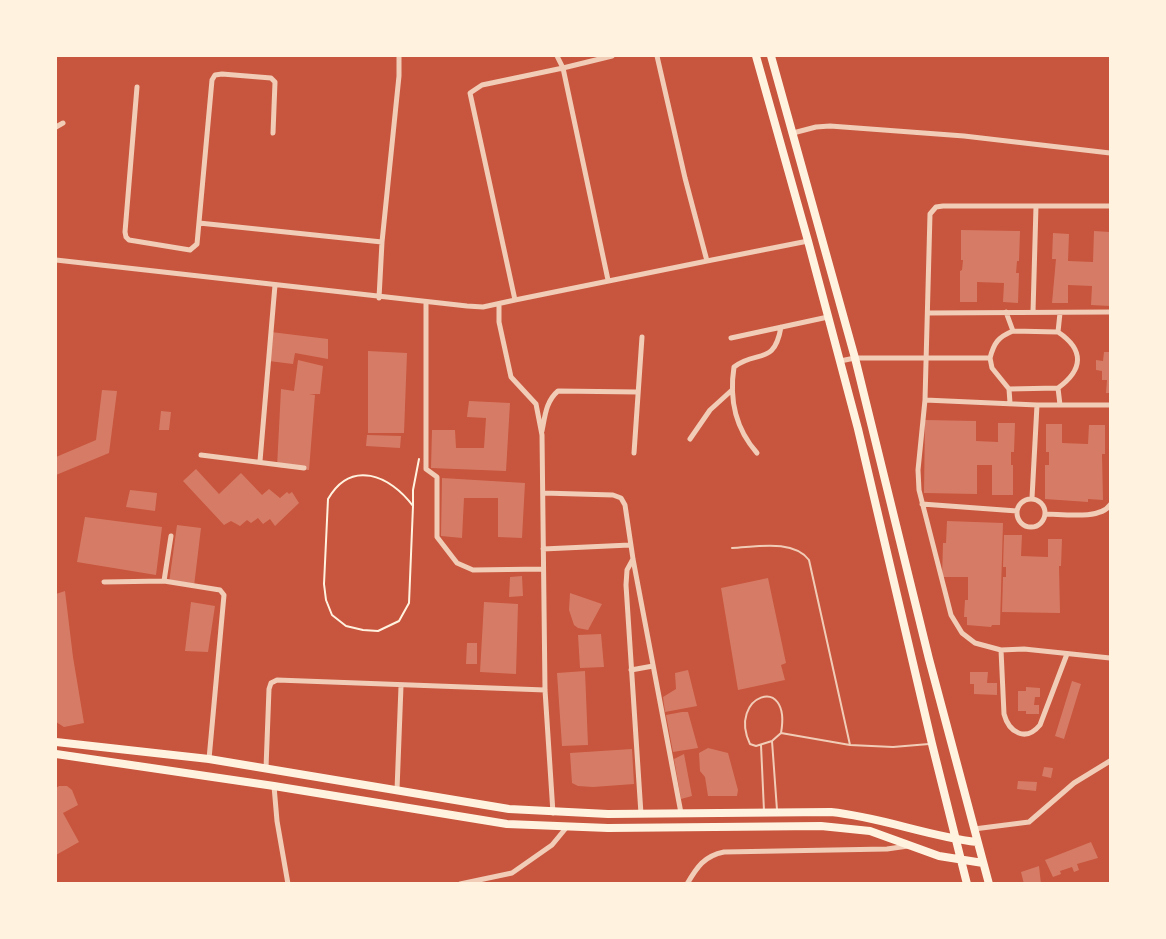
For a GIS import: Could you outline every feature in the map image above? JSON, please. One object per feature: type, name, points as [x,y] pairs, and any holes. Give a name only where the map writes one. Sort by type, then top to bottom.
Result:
[{"type":"main road","points":[[756,56],[808,241],[879,512],[932,744],[967,884]]},
{"type":"main road","points":[[771,56],[855,358],[931,669],[989,884]]},
{"type":"main road","points":[[56,742],[210,759],[509,809],[553,813],[641,814],[831,812],[856,814],[977,842]]},
{"type":"main road","points":[[56,754],[274,786],[507,824],[566,828],[821,826],[870,831],[939,856],[983,863]]},
{"type":"main road","points":[[507,824],[509,809]]},
{"type":"street","points":[[379,298],[399,56]]},
{"type":"street","points":[[557,56],[563,68],[608,280]]},
{"type":"street","points":[[515,300],[470,93],[482,85],[612,56]]},
{"type":"street","points":[[657,56],[707,261]]},
{"type":"street","points":[[137,87],[126,237],[129,240],[190,249],[196,244],[212,80],[215,75],[271,78],[277,88],[273,133]]},
{"type":"street","points":[[56,127],[63,123]]},
{"type":"street","points":[[793,133],[830,126],[964,136],[1110,153]]},
{"type":"street","points":[[1033,312],[1036,206]]},
{"type":"street","points":[[1110,206],[936,207],[930,214],[925,400],[918,470],[922,504],[951,615],[962,633],[975,643],[1001,650],[1024,649],[1110,658]]},
{"type":"street","points":[[199,224],[382,242]]},
{"type":"street","points":[[56,260],[379,298],[483,307],[808,241]]},
{"type":"street","points":[[260,461],[275,285]]},
{"type":"street","points":[[426,302],[426,469],[437,477],[437,537],[457,563],[472,570],[543,569]]},
{"type":"street","points":[[499,304],[499,322],[511,377],[536,404],[542,435],[545,690],[553,813]]},
{"type":"street","points":[[1006,312],[1013,331]]},
{"type":"street","points":[[928,313],[1110,312]]},
{"type":"street","points":[[1058,332],[1060,313]]},
{"type":"street","points":[[731,338],[828,317]]},
{"type":"street","points":[[757,453],[749,443],[732,408],[734,367],[742,361],[772,351],[779,338],[781,327]]},
{"type":"street","points":[[1009,389],[1058,388],[1076,370],[1078,359],[1076,348],[1058,332],[1013,331],[1001,336],[993,345],[990,358],[992,368],[1009,389],[1010,404]]},
{"type":"street","points":[[634,453],[642,337]]},
{"type":"street","points":[[840,361],[855,358],[990,358]]},
{"type":"street","points":[[1058,388],[1060,405]]},
{"type":"street","points":[[690,439],[710,410],[732,390]]},
{"type":"street","points":[[542,435],[548,403],[558,391],[638,392]]},
{"type":"street","points":[[925,400],[1037,405],[1110,405]]},
{"type":"street","points":[[1032,498],[1037,405]]},
{"type":"street","points":[[201,455],[304,468]]},
{"type":"street","points":[[543,493],[613,495],[621,498],[625,505],[630,545],[681,813]]},
{"type":"street","points":[[1032,498],[1039,501],[1045,514],[1037,525],[1029,526],[1023,524],[1018,518],[1017,511],[1019,504],[1032,498]]},
{"type":"street","points":[[922,504],[1017,511]]},
{"type":"street","points":[[1045,514],[1097,514],[1107,510],[1110,505]]},
{"type":"street","points":[[165,581],[171,536]]},
{"type":"street","points":[[543,549],[630,545]]},
{"type":"street","points":[[633,559],[627,570],[626,585],[641,814]]},
{"type":"street","points":[[104,582],[165,581],[220,590],[225,595],[210,759]]},
{"type":"street","points":[[1001,650],[1006,724],[1011,730],[1025,735],[1034,732],[1040,725],[1067,654]]},
{"type":"street","points":[[632,670],[653,666]]},
{"type":"street","points":[[266,768],[269,689],[271,683],[277,680],[545,690]]},
{"type":"street","points":[[397,790],[401,686]]},
{"type":"street","points":[[974,829],[1029,822],[1074,783],[1110,761]]},
{"type":"street","points":[[274,786],[277,821],[289,882]]},
{"type":"street","points":[[460,884],[512,873],[552,845],[566,828]]},
{"type":"street","points":[[687,884],[700,862],[711,855],[724,852],[887,849],[908,846]]},
{"type":"lane","points":[[732,548],[771,546],[795,549],[804,553],[809,560],[850,745]]},
{"type":"lane","points":[[763,696],[773,697],[778,701],[783,720],[781,733],[772,741],[761,745],[750,744],[744,724],[747,709],[756,699],[763,696]]},
{"type":"lane","points":[[781,733],[850,745],[893,747],[932,744]]},
{"type":"lane","points":[[772,741],[777,813]]},
{"type":"lane","points":[[761,745],[765,813]]},
{"type":"path","points":[[412,506],[392,483],[379,477],[361,475],[343,480],[328,500],[324,584],[326,600],[332,615],[346,626],[378,631],[399,621],[409,603],[412,506],[417,462],[426,450]]},
{"type":"building","points":[[961,230],[1020,231],[1019,261],[1017,261],[1016,273],[1019,273],[1018,303],[1003,302],[1004,283],[977,282],[977,302],[960,302],[960,271],[963,260],[961,260]]},
{"type":"building","points":[[1094,231],[1110,232],[1110,306],[1091,305],[1092,286],[1068,285],[1068,303],[1052,303],[1056,259],[1052,259],[1053,233],[1069,234],[1068,261],[1093,262]]},
{"type":"building","points":[[271,332],[328,339],[328,359],[295,353],[293,364],[269,361]]},
{"type":"building","points":[[368,351],[407,353],[404,433],[368,433]]},
{"type":"building","points":[[1104,352],[1110,352],[1110,393],[1106,393],[1107,380],[1102,380],[1102,371],[1096,370],[1096,360],[1103,361]]},
{"type":"building","points":[[298,360],[323,366],[320,394],[309,394],[315,395],[309,470],[277,467],[281,389],[294,391]]},
{"type":"building","points":[[102,390],[117,391],[109,453],[56,475],[56,457],[96,440]]},
{"type":"building","points":[[469,401],[510,403],[506,471],[431,468],[432,430],[455,430],[456,448],[484,448],[486,418],[467,417]]},
{"type":"building","points":[[161,411],[171,412],[169,430],[159,430]]},
{"type":"building","points":[[925,420],[976,421],[976,441],[998,442],[998,423],[1015,423],[1014,452],[1011,452],[1013,495],[992,495],[992,465],[977,465],[977,494],[924,493]]},
{"type":"building","points":[[1046,424],[1062,424],[1062,443],[1088,444],[1089,425],[1105,425],[1105,454],[1102,454],[1103,500],[1088,499],[1088,502],[1045,499],[1045,465],[1049,465],[1049,452],[1046,452]]},
{"type":"building","points":[[367,435],[401,436],[400,448],[366,446]]},
{"type":"building","points":[[196,469],[219,494],[241,473],[262,495],[269,489],[280,498],[287,492],[289,494],[292,492],[299,503],[275,526],[270,519],[263,524],[258,518],[251,523],[247,520],[240,526],[231,521],[224,525],[183,481]]},
{"type":"building","points":[[442,478],[525,483],[522,538],[498,537],[498,498],[464,498],[462,538],[441,536]]},
{"type":"building","points":[[130,490],[157,493],[155,511],[126,507]]},
{"type":"building","points":[[85,517],[162,527],[156,575],[77,562]]},
{"type":"building","points":[[947,521],[1003,523],[1000,625],[991,627],[967,625],[967,617],[964,617],[965,600],[968,600],[968,577],[942,577],[943,543],[946,543]]},
{"type":"building","points":[[177,525],[201,528],[194,586],[169,583]]},
{"type":"building","points":[[1004,535],[1022,535],[1021,556],[1048,557],[1048,539],[1062,539],[1061,566],[1059,566],[1060,613],[1002,612],[1003,577],[1006,577],[1006,567],[1003,567]]},
{"type":"building","points":[[522,576],[523,596],[509,597],[510,577]]},
{"type":"building","points":[[768,578],[786,663],[781,665],[785,680],[738,690],[721,588]]},
{"type":"building","points":[[65,591],[84,723],[64,727],[56,722],[56,594]]},
{"type":"building","points":[[570,593],[602,604],[588,630],[574,625],[569,610]]},
{"type":"building","points":[[191,602],[215,606],[208,652],[185,651]]},
{"type":"building","points":[[484,602],[518,604],[516,674],[480,672]]},
{"type":"building","points":[[601,634],[604,667],[580,668],[578,635]]},
{"type":"building","points":[[467,643],[477,643],[477,664],[466,664]]},
{"type":"building","points":[[688,670],[697,706],[665,712],[663,697],[676,689],[675,673]]},
{"type":"building","points":[[585,671],[588,745],[562,746],[557,673]]},
{"type":"building","points":[[970,672],[988,672],[987,683],[997,683],[997,695],[974,694],[974,684],[970,684]]},
{"type":"building","points":[[1072,681],[1081,684],[1064,739],[1055,736]]},
{"type":"building","points":[[1026,687],[1040,688],[1040,697],[1035,697],[1034,705],[1039,705],[1039,714],[1026,714],[1026,711],[1018,711],[1018,691],[1026,691]]},
{"type":"building","points":[[688,712],[698,748],[673,752],[666,715]]},
{"type":"building","points":[[708,748],[728,753],[738,790],[737,796],[708,796],[705,777],[700,771],[699,753]]},
{"type":"building","points":[[632,749],[634,784],[593,787],[578,786],[572,783],[570,753]]},
{"type":"building","points":[[684,754],[692,796],[681,799],[674,759]]},
{"type":"building","points":[[1044,767],[1053,768],[1051,778],[1042,776]]},
{"type":"building","points":[[1018,781],[1037,782],[1036,791],[1017,789]]},
{"type":"building","points":[[67,786],[72,790],[78,805],[63,813],[79,842],[56,855],[56,788]]},
{"type":"building","points":[[1091,842],[1098,858],[1077,864],[1079,870],[1074,872],[1072,867],[1060,871],[1061,874],[1053,877],[1045,860]]},
{"type":"building","points":[[1039,866],[1041,884],[1024,884],[1021,872]]}]
